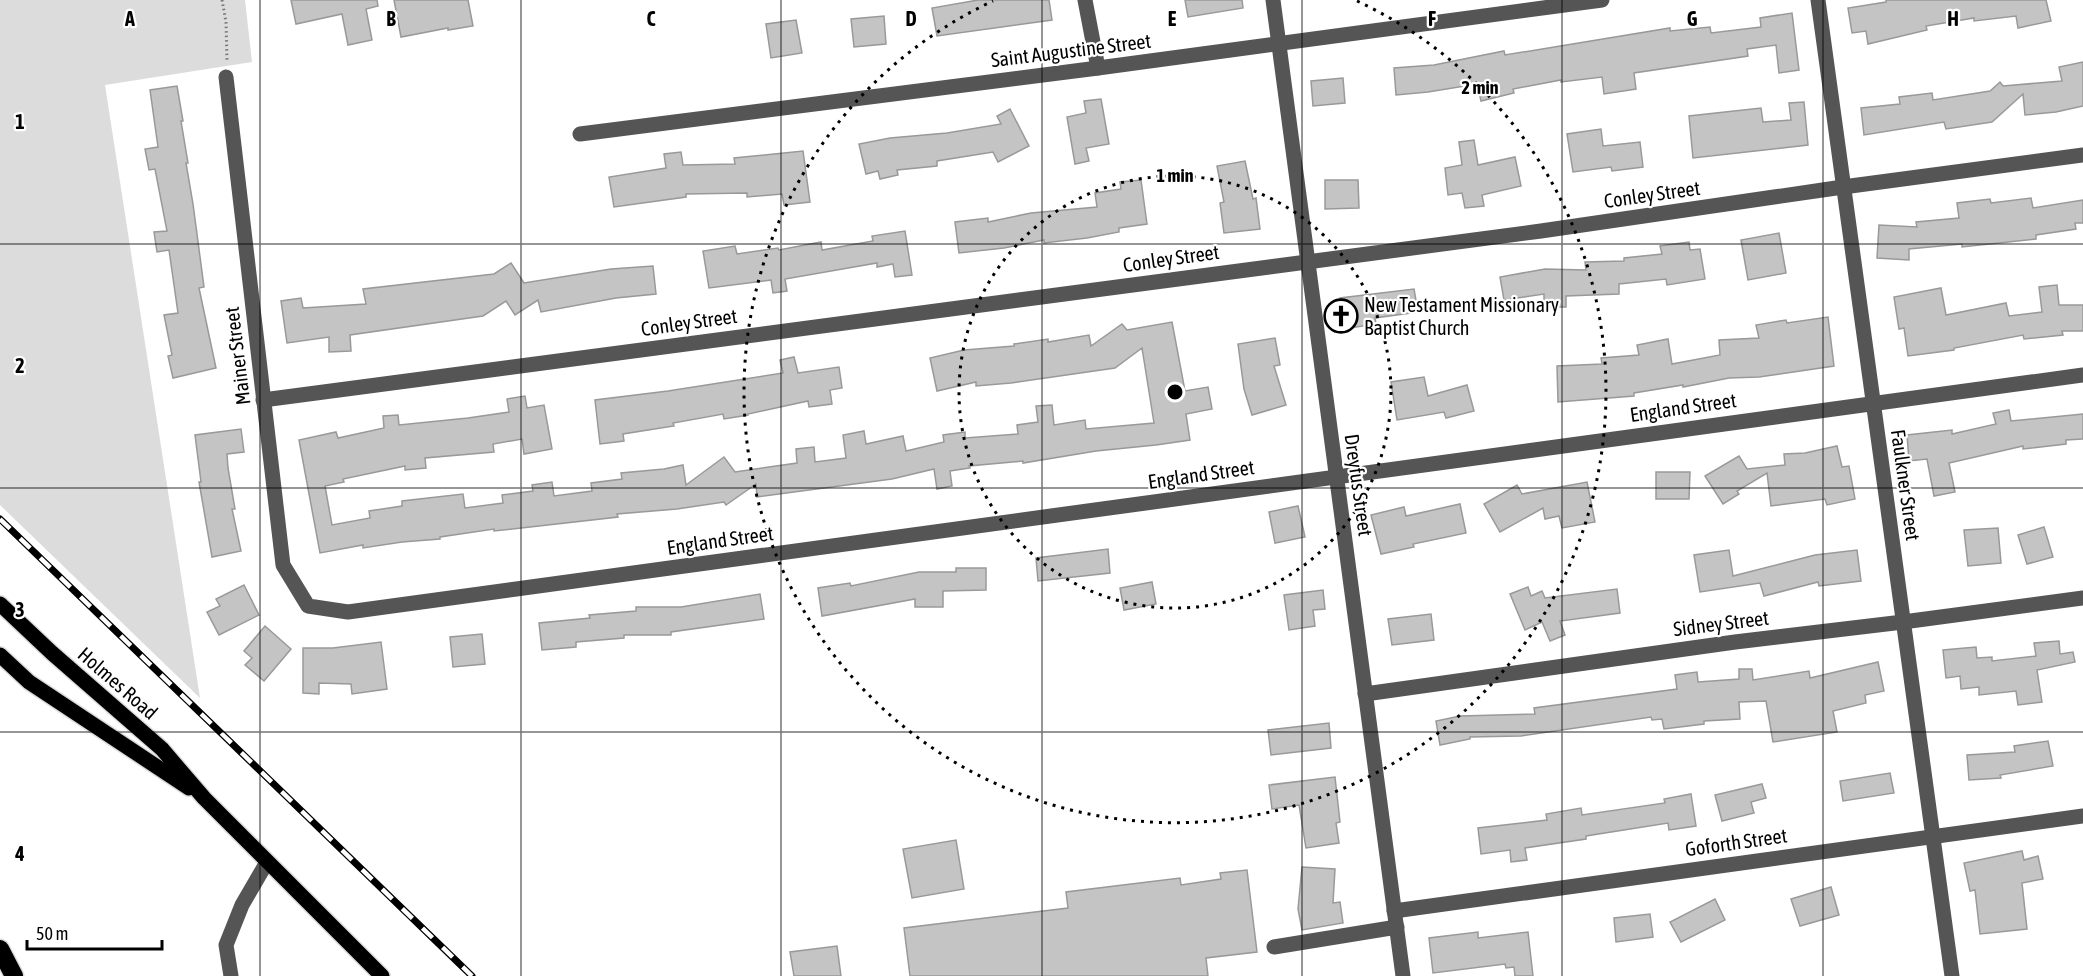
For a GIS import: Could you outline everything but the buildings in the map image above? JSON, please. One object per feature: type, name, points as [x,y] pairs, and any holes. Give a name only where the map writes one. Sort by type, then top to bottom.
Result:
[{"type":"highway","points":[[0,949],[14,976]]},
{"type":"main road","name":"Holmes Road","points":[[0,604],[52,653],[162,749],[204,798],[382,976]]},
{"type":"main road","name":"Holmes Road","points":[[0,655],[29,682],[204,798]]},
{"type":"street","points":[[1085,0],[1098,68]]},
{"type":"street","name":"Dreyfus Street","points":[[1273,0],[1403,976]]},
{"type":"street","name":"Saint Augustine Street","points":[[580,134],[1098,68],[1602,0]]},
{"type":"street","name":"Faulkner Street","points":[[1818,0],[1952,976]]},
{"type":"street","name":"Mainer Street","points":[[226,77],[283,565],[308,606],[325,609]]},
{"type":"street","name":"Conley Street","points":[[263,399],[1541,231],[2083,155]]},
{"type":"street","name":"England Street","points":[[325,609],[348,612],[2083,375]]},
{"type":"street","name":"Sidney Street","points":[[1365,694],[1735,642],[2083,598]]},
{"type":"street","name":"Goforth Street","points":[[1394,911],[2083,816]]},
{"type":"street","points":[[231,976],[226,945],[242,905],[267,862]]},
{"type":"street","points":[[1274,947],[1396,927]]},
{"type":"path","points":[[222,0],[228,49],[226,77]]},
{"type":"shaded area","points":[[0,0],[245,0],[252,62],[105,85],[200,698],[0,505]]},
{"type":"railway","points":[[0,519],[472,976]]},
{"type":"place","name":"New Testament Missionary Baptist Church","points":[[1341,316]]}]
